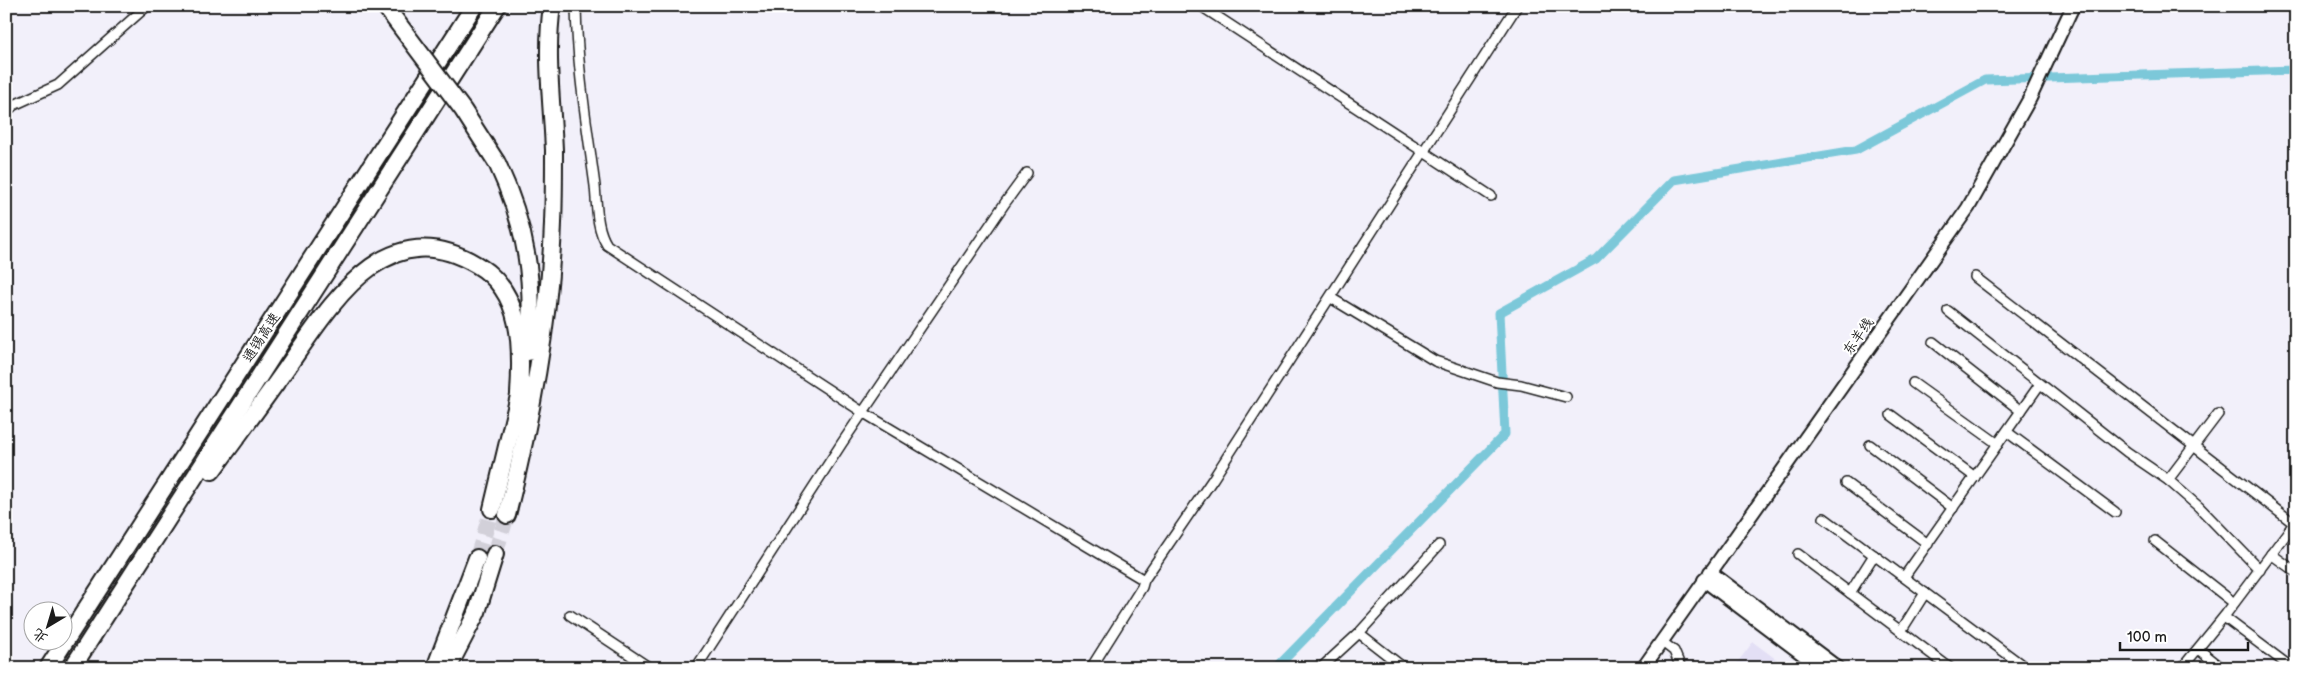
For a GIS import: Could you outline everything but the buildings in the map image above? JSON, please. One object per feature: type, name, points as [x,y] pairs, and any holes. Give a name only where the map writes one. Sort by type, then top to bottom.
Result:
[{"type":"highway","points":[[384,6],[500,161]]},
{"type":"highway","points":[[396,6],[463,95],[500,161],[528,255],[531,308],[523,448],[499,512]]},
{"type":"highway","points":[[335,224],[463,6]]},
{"type":"highway","name":"通锡高速","points":[[48,668],[474,6]]},
{"type":"highway","name":"通锡高速","points":[[72,668],[497,6]]},
{"type":"highway","points":[[526,391],[544,326],[554,222],[554,151],[548,70],[552,6]]},
{"type":"highway","points":[[128,582],[255,412],[342,291],[372,265],[388,257],[418,249],[450,252],[472,262],[495,280],[506,294],[518,325],[526,391]]},
{"type":"highway","points":[[448,668],[477,612],[495,554]]},
{"type":"highway","points":[[435,668],[477,558]]},
{"type":"main road","name":"东羊线","points":[[1643,668],[1968,208],[2031,96],[2073,6]]},
{"type":"main road","points":[[1707,576],[1821,668]]},
{"type":"main road","points":[[1707,576],[1838,668]]},
{"type":"street","points":[[6,112],[14,105],[58,85],[147,6]]},
{"type":"street","points":[[576,6],[576,45],[586,132],[597,212],[602,238],[607,245],[864,413],[1144,580]]},
{"type":"street","points":[[1201,6],[1491,196]]},
{"type":"street","points":[[1091,668],[1142,587],[1144,580],[1214,479],[1517,6]]},
{"type":"street","points":[[696,668],[837,452],[1005,203],[1028,173]]},
{"type":"street","points":[[1975,278],[2295,523],[2224,617],[2182,668]]},
{"type":"street","points":[[1331,298],[1435,361],[1497,382],[1521,385],[1566,397]]},
{"type":"street","points":[[1948,311],[2127,452],[2168,480],[2199,507],[2260,570]]},
{"type":"street","points":[[1933,342],[2021,411]]},
{"type":"street","points":[[1913,383],[1998,444]]},
{"type":"street","points":[[1904,577],[2040,384]]},
{"type":"street","points":[[2168,480],[2218,414]]},
{"type":"street","points":[[1891,415],[1975,477]]},
{"type":"street","points":[[2007,432],[2115,512]]},
{"type":"street","points":[[1870,445],[1953,508]]},
{"type":"street","points":[[1846,483],[1928,544]]},
{"type":"street","points":[[1824,518],[2026,668]]},
{"type":"street","points":[[2155,541],[2234,603]]},
{"type":"street","points":[[1321,668],[1359,633],[1439,545]]},
{"type":"street","points":[[1798,554],[1950,668]]},
{"type":"street","points":[[2271,554],[2296,572]]},
{"type":"street","points":[[1850,593],[1874,555]]},
{"type":"street","points":[[1901,631],[1925,593]]},
{"type":"street","points":[[570,615],[650,668]]},
{"type":"street","points":[[2224,617],[2292,668]]},
{"type":"street","points":[[1359,633],[1404,668]]},
{"type":"street","points":[[1661,642],[1674,651],[1681,668]]},
{"type":"street","points":[[2198,649],[2222,668]]},
{"type":"shaded area","points":[[1753,642],[1788,668],[1733,668]]},
{"type":"waterway","points":[[1276,668],[1505,434],[1499,313],[1596,259],[1674,180],[1856,150],[1985,80],[2296,70]]},
{"type":"tunnel","points":[[477,558],[492,509]]},
{"type":"tunnel","points":[[495,554],[507,515]]}]
